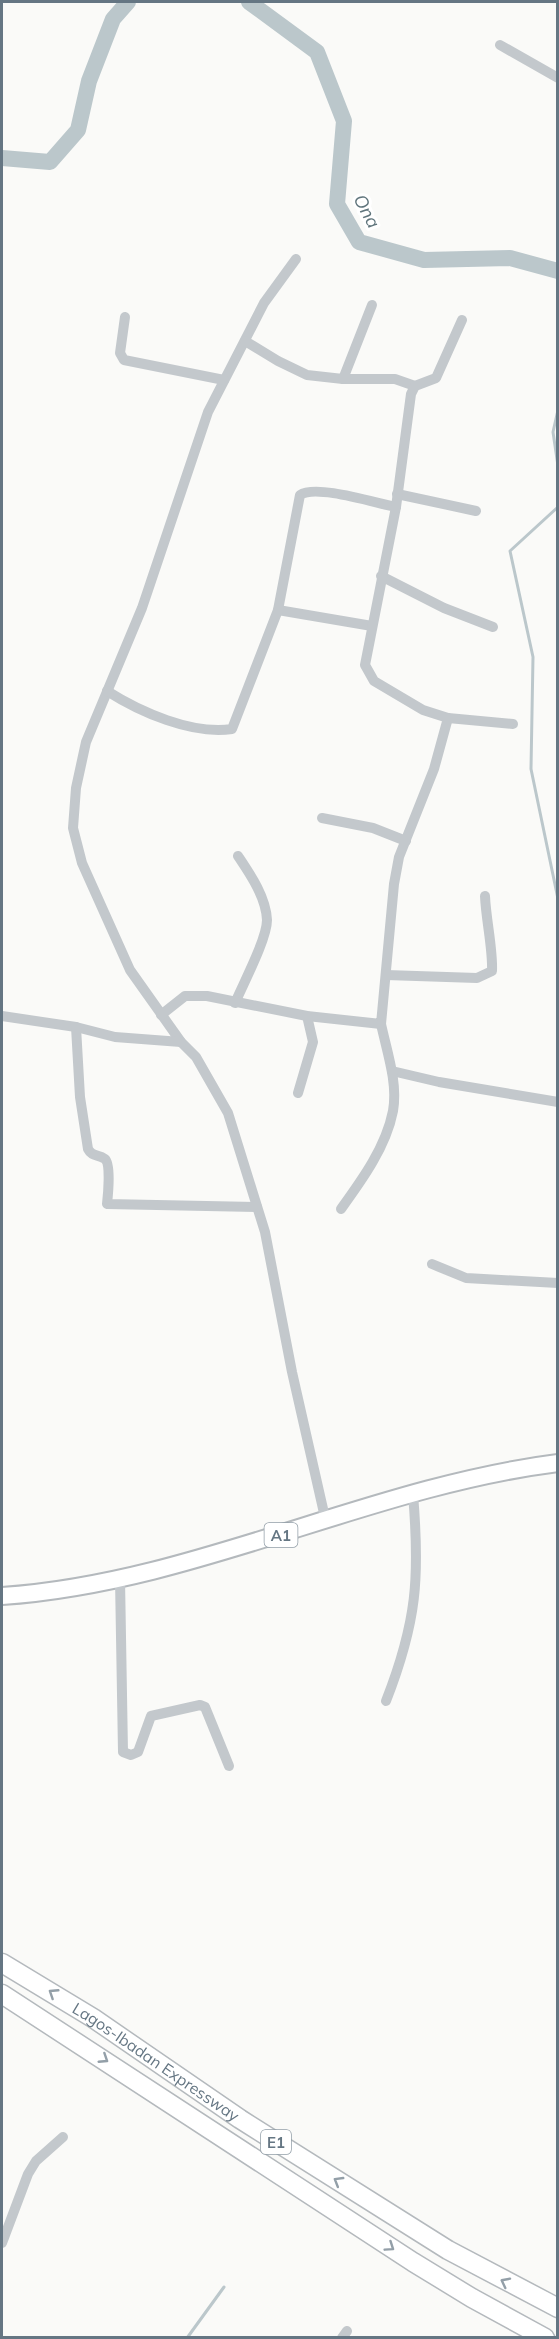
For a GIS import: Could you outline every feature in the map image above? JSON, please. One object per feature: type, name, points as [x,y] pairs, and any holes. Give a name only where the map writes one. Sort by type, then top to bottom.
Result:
[{"type":"highway","name":"A1","points":[[2,1596],[120,1579],[326,1522],[413,1494],[499,1472],[558,1463]]},
{"type":"highway","name":"Lagos-Ibadan Expressway","points":[[2,1963],[102,2024],[240,2119],[448,2250],[558,2308]]},
{"type":"highway","name":"Lagos-Ibadan Expressway","points":[[2,1994],[413,2262],[472,2298],[545,2337]]},
{"type":"street","points":[[500,45],[558,78]]},
{"type":"street","points":[[296,259],[264,303],[208,412],[141,608],[86,742],[76,788],[73,828],[82,863],[96,898],[130,970],[181,1042],[196,1057],[228,1113],[257,1207],[326,1522]]},
{"type":"street","points":[[343,379],[372,305]]},
{"type":"street","points":[[126,317],[120,353],[124,360],[224,380]]},
{"type":"street","points":[[245,341],[295,371],[343,379],[395,379],[415,386],[436,378],[462,320]]},
{"type":"street","points":[[415,386],[409,405],[396,507],[365,665],[374,681],[423,710],[448,718],[513,724]]},
{"type":"street","points":[[107,692],[154,717],[199,727],[232,729],[278,610],[300,495],[306,490],[321,491],[396,507]]},
{"type":"street","points":[[397,494],[476,512]]},
{"type":"street","points":[[381,576],[444,608],[493,627]]},
{"type":"street","points":[[278,610],[372,626]]},
{"type":"street","points":[[341,1209],[376,1157],[393,1111],[392,1071],[381,1024],[394,884],[406,841],[434,769],[448,718]]},
{"type":"street","points":[[322,818],[373,828],[406,841]]},
{"type":"street","points":[[235,1003],[265,933],[267,920],[253,879],[238,856]]},
{"type":"street","points":[[386,975],[477,978],[492,971],[485,896]]},
{"type":"street","points":[[161,1015],[185,996],[207,996],[307,1016],[381,1024]]},
{"type":"street","points":[[2,1016],[76,1027],[115,1037],[181,1042]]},
{"type":"street","points":[[298,1093],[313,1042],[307,1016]]},
{"type":"street","points":[[76,1027],[80,1097],[88,1149],[94,1156],[104,1158],[108,1165],[107,1204],[257,1207]]},
{"type":"street","points":[[392,1071],[439,1082],[558,1102]]},
{"type":"street","points":[[432,1264],[466,1278],[558,1283]]},
{"type":"street","points":[[386,1701],[402,1661],[413,1616],[418,1574],[413,1494]]},
{"type":"street","points":[[120,1579],[123,1752],[126,1755],[138,1752],[148,1722],[155,1714],[200,1705],[205,1707],[210,1715],[229,1766]]},
{"type":"street","points":[[2,2243],[28,2174],[36,2161],[63,2137]]},
{"type":"waterway","name":"Ona","points":[[2,158],[50,162],[78,130],[89,81],[113,19],[128,2]]},
{"type":"waterway","name":"Ona","points":[[249,2],[317,52],[344,121],[337,204],[359,242],[424,260],[510,258],[558,271]]},
{"type":"waterway","points":[[558,410],[553,432],[558,466]]},
{"type":"waterway","points":[[558,507],[510,551],[533,657],[531,769],[558,899]]},
{"type":"waterway","points":[[187,2338],[224,2287]]}]
